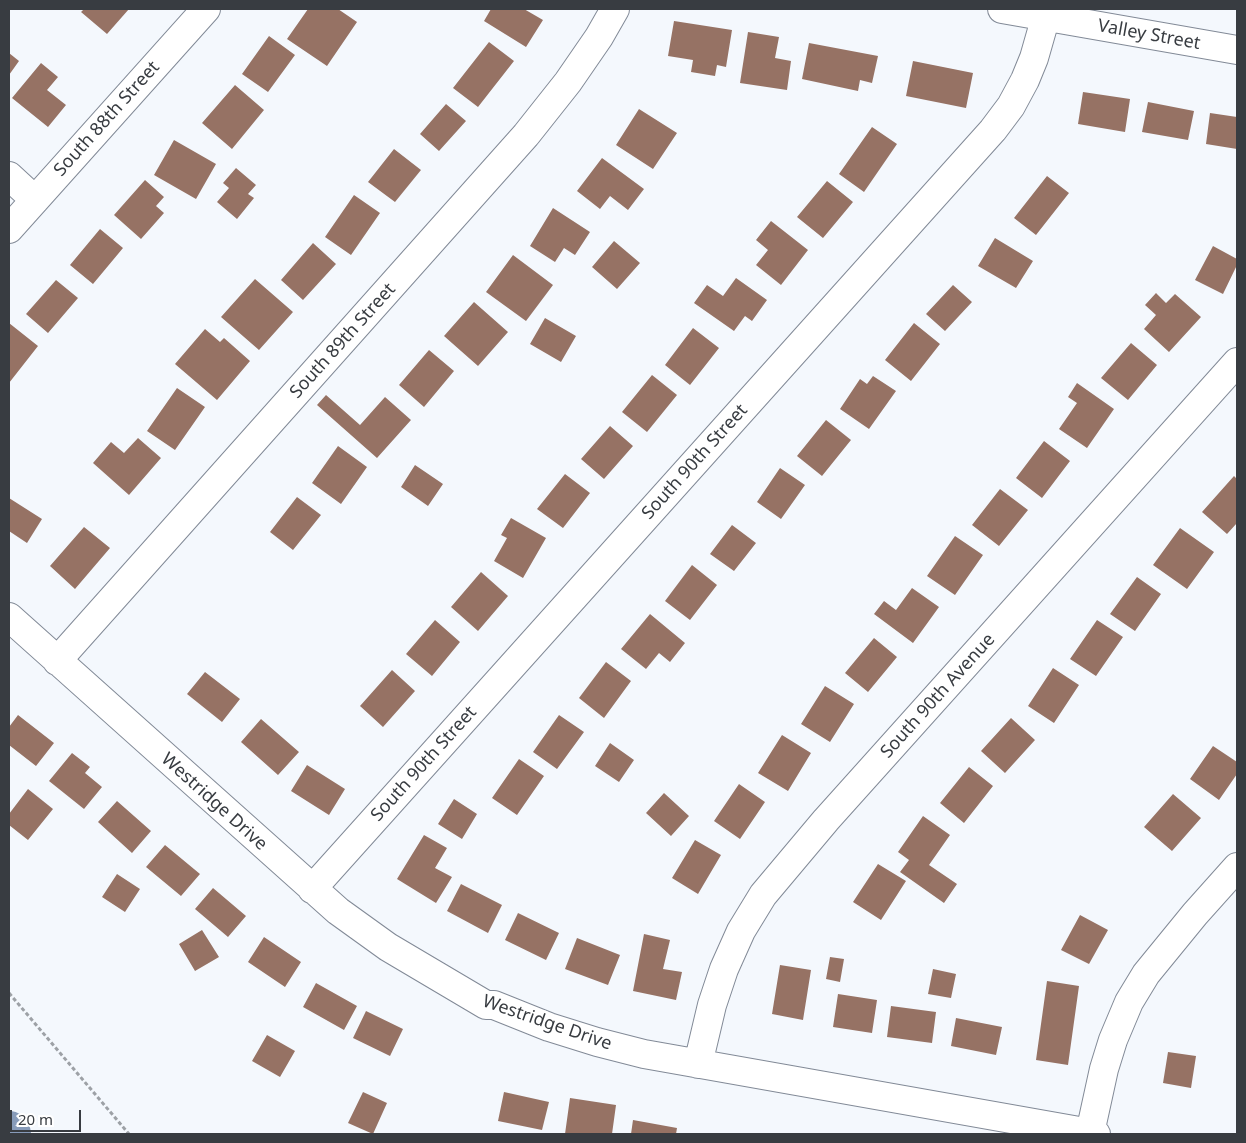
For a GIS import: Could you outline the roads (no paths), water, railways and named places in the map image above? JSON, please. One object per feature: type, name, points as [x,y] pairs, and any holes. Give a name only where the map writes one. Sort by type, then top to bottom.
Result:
[{"type":"street","name":"South 88th Street","points":[[9,229],[206,9]]},
{"type":"street","name":"South 89th Street","points":[[57,661],[526,135],[573,75],[599,37],[615,9]]},
{"type":"street","name":"Valley Street","points":[[1002,9],[1237,50]]},
{"type":"street","name":"South 90th Street","points":[[312,888],[993,130],[1011,106],[1025,80],[1034,58],[1046,16]]},
{"type":"street","points":[[9,176],[35,200]]},
{"type":"street","name":"South 90th Avenue","points":[[698,1064],[712,1005],[724,969],[741,930],[763,895],[826,820],[1237,362]]},
{"type":"street","name":"Westridge Drive","points":[[9,618],[338,911],[388,947],[486,1005],[494,1005],[549,1027],[597,1042],[644,1054],[1093,1134]]},
{"type":"street","points":[[1093,1134],[1113,1040],[1129,1002],[1146,974],[1195,914],[1237,867]]}]
